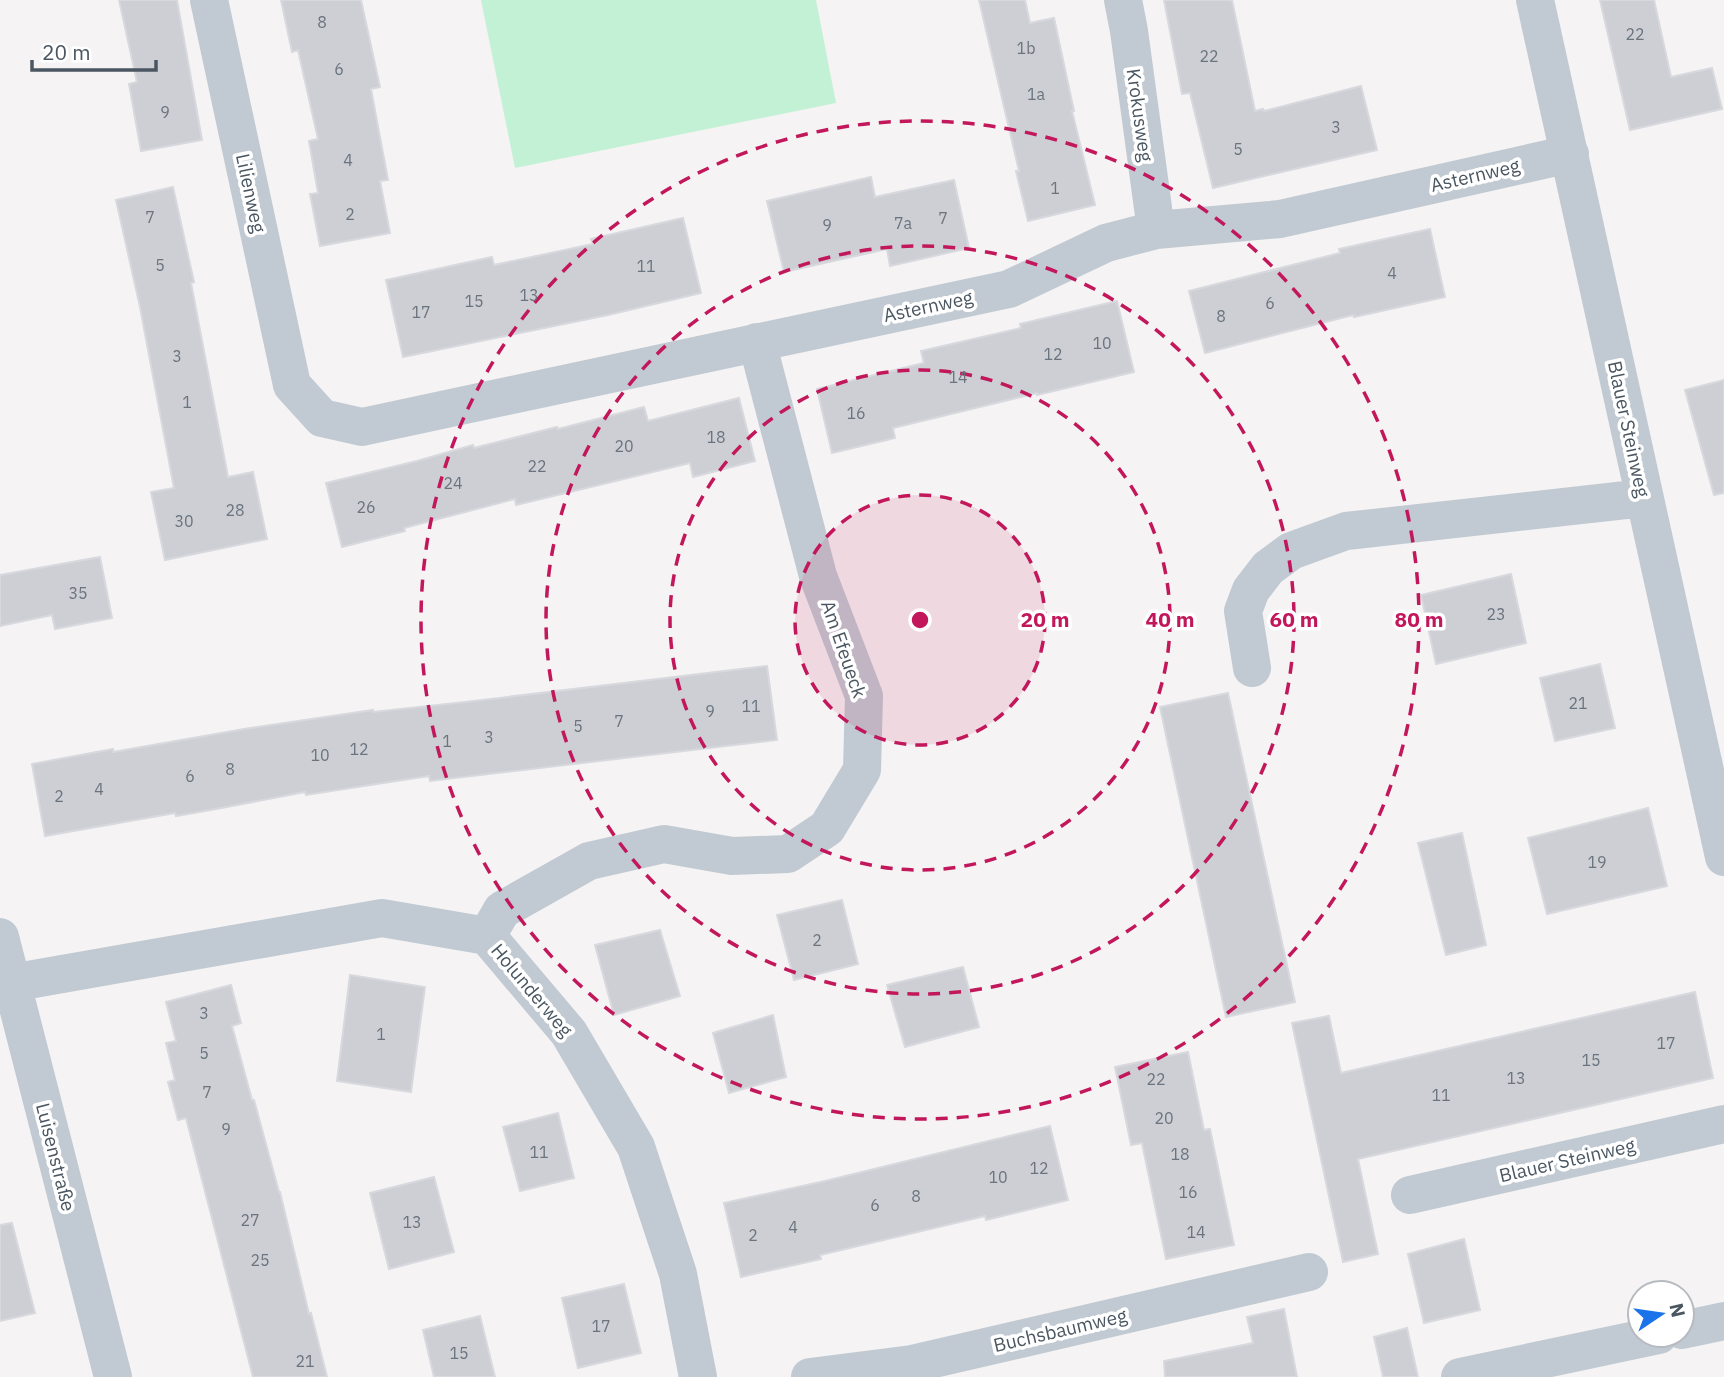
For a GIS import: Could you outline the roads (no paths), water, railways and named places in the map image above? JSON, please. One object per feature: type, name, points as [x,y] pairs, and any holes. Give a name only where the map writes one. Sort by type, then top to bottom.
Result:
[{"type":"street","name":"Lilienweg","points":[[209,0],[292,385]]},
{"type":"street","name":"Krokusweg","points":[[1122,0],[1129,31],[1156,230]]},
{"type":"street","name":"Blauer Steinweg","points":[[1535,0],[1724,857]]},
{"type":"street","name":"Asternweg","points":[[292,385],[322,418],[362,427],[1009,289],[1106,243],[1156,230],[1280,219],[1570,154]]},
{"type":"street","name":"Am Efeueck","points":[[487,936],[502,910],[589,861],[664,844],[732,856],[788,854],[827,828],[862,770],[864,696],[818,576],[757,342]]},
{"type":"street","points":[[1252,668],[1243,611],[1251,590],[1268,568],[1291,551],[1346,531],[1644,498]]},
{"type":"street","name":"Holunderweg","points":[[11,984],[382,918],[487,936],[569,1033],[636,1147],[678,1274],[698,1377]]},
{"type":"street","name":"Luisenstraße","points":[[0,937],[113,1377]]},
{"type":"street","name":"Blauer Steinweg","points":[[1410,1195],[1724,1124]]},
{"type":"street","name":"Buchsbaumweg","points":[[810,1377],[912,1364],[1309,1272]]},
{"type":"street","points":[[1696,1327],[1724,1321]]},
{"type":"street","points":[[1460,1377],[1626,1342]]}]
